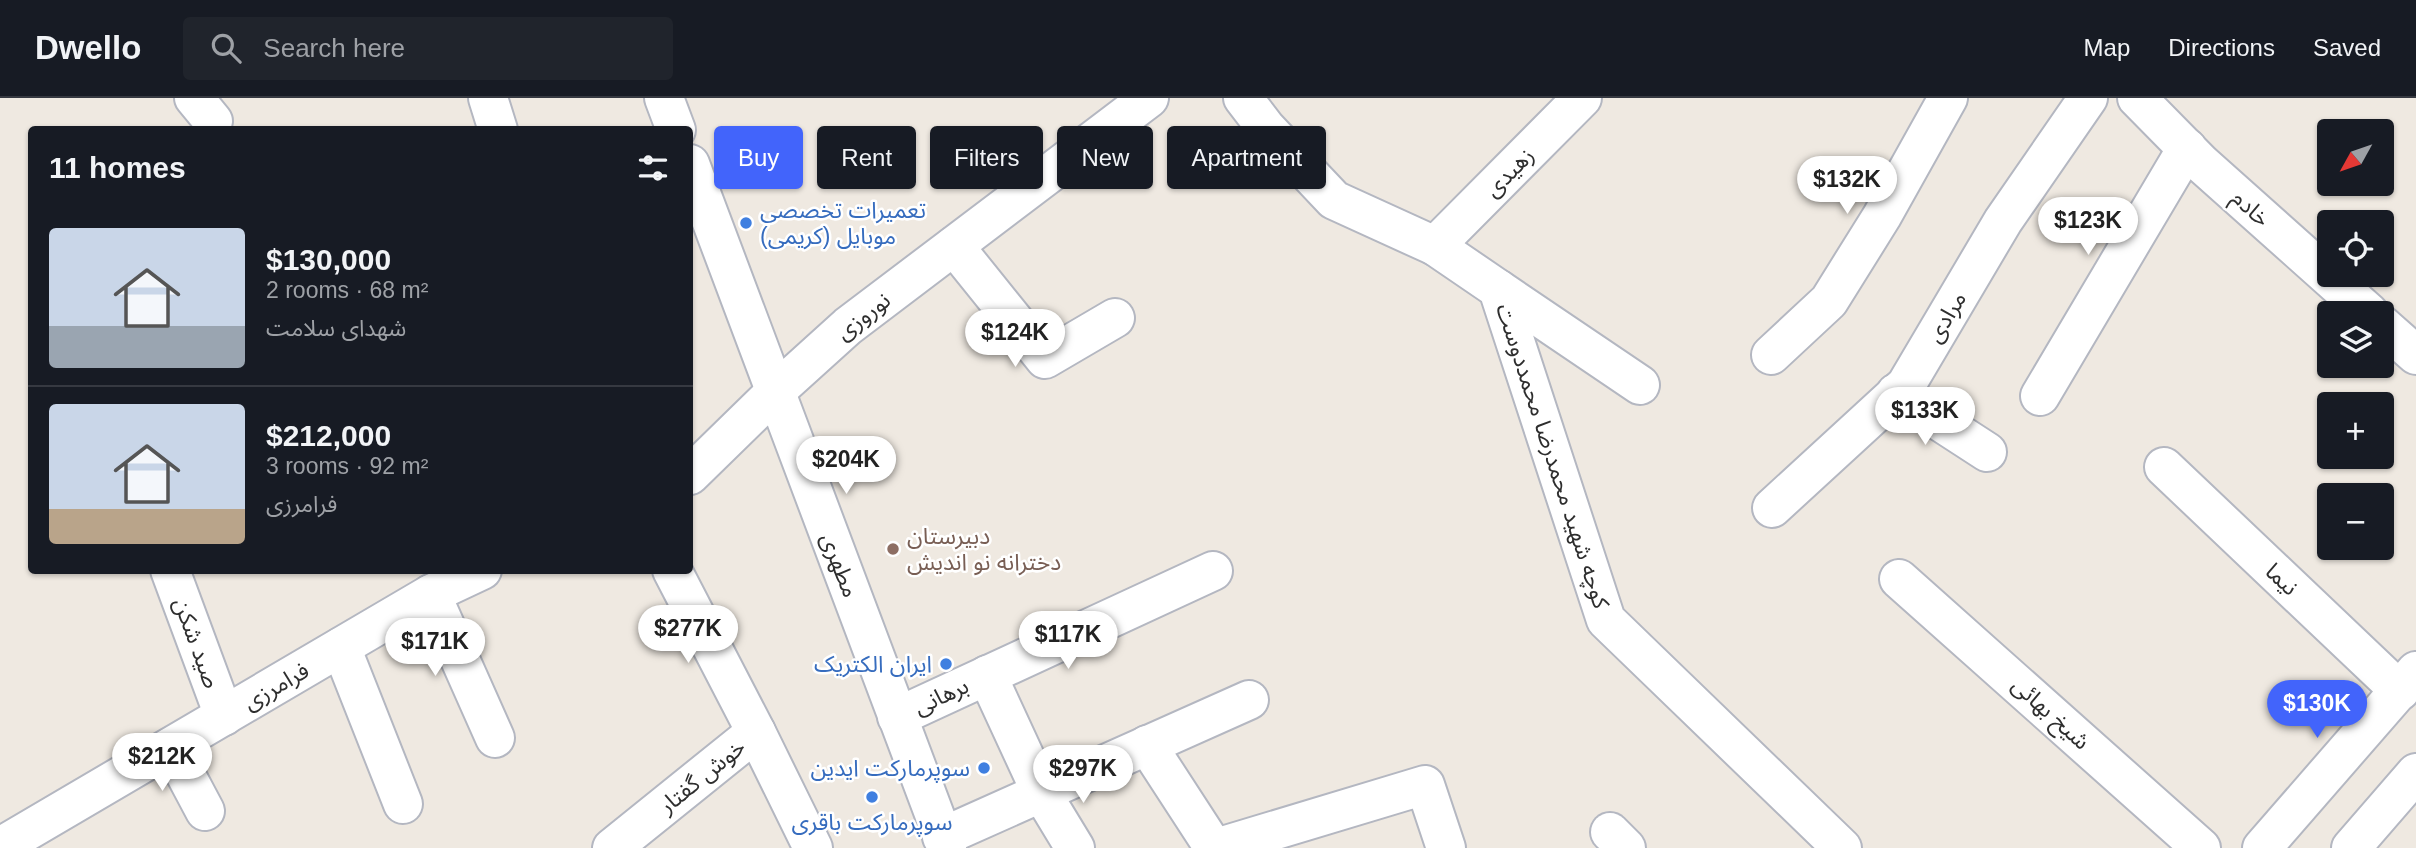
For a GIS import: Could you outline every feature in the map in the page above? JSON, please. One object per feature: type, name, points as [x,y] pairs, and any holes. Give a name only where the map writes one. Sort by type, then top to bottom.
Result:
[{"type":"street","points":[[488,98],[497,126]]},
{"type":"street","points":[[664,98],[674,126]]},
{"type":"street","name":"نوروزی","points":[[775,391],[848,326],[1149,98]]},
{"type":"street","name":"کوچه شهید محمدرضا محمددوست","points":[[1243,98],[1266,128],[1334,200],[1435,246],[1498,289],[1606,620],[1842,848]]},
{"type":"street","name":"زهیدی","points":[[1435,246],[1582,98]]},
{"type":"street","points":[[1771,355],[1829,301],[1882,216],[1948,98]]},
{"type":"street","name":"مرادی","points":[[1772,508],[1906,384],[2003,221],[2088,98]]},
{"type":"street","name":"خادم","points":[[2137,98],[2187,148],[2356,301]]},
{"type":"street","points":[[2040,396],[2187,148]]},
{"type":"street","name":"مطهری","points":[[693,172],[944,842]]},
{"type":"street","points":[[954,246],[1045,359],[1115,318]]},
{"type":"street","points":[[1498,289],[1640,385]]},
{"type":"street","points":[[693,472],[775,391]]},
{"type":"street","points":[[1896,393],[1987,452]]},
{"type":"street","name":"نیما","points":[[2164,467],[2412,676]]},
{"type":"street","name":"برهانی","points":[[897,717],[1213,571]]},
{"type":"street","name":"صید شکن","points":[[171,574],[223,716]]},
{"type":"street","name":"فرامرزی","points":[[0,848],[430,594],[473,574]]},
{"type":"street","points":[[674,574],[756,732]]},
{"type":"street","name":"شیخ بهائی","points":[[1899,579],[2202,848]]},
{"type":"street","points":[[430,594],[495,738]]},
{"type":"street","points":[[341,647],[403,804]]},
{"type":"street","points":[[987,675],[1041,792],[1075,848]]},
{"type":"street","points":[[2262,848],[2412,676]]},
{"type":"street","points":[[944,842],[1041,792],[1249,700]]},
{"type":"street","name":"خوش گفتار","points":[[612,848],[756,732],[813,848]]},
{"type":"street","points":[[1147,745],[1215,848],[1425,785],[1446,848]]},
{"type":"street","points":[[172,747],[205,811]]},
{"type":"street","points":[[2351,848],[2416,774]]},
{"type":"place","name":"تعمیرات تخصصی موبایل (کریمی)","points":[[746,223]]},
{"type":"place","name":"دبیرستان دخترانه نو اندیش","points":[[893,549]]},
{"type":"place","name":"ایران الکتریک","points":[[946,664]]},
{"type":"place","name":"سوپرمارکت ایدین","points":[[984,768]]},
{"type":"place","name":"سوپرمارکت باقری","points":[[872,797]]}]
